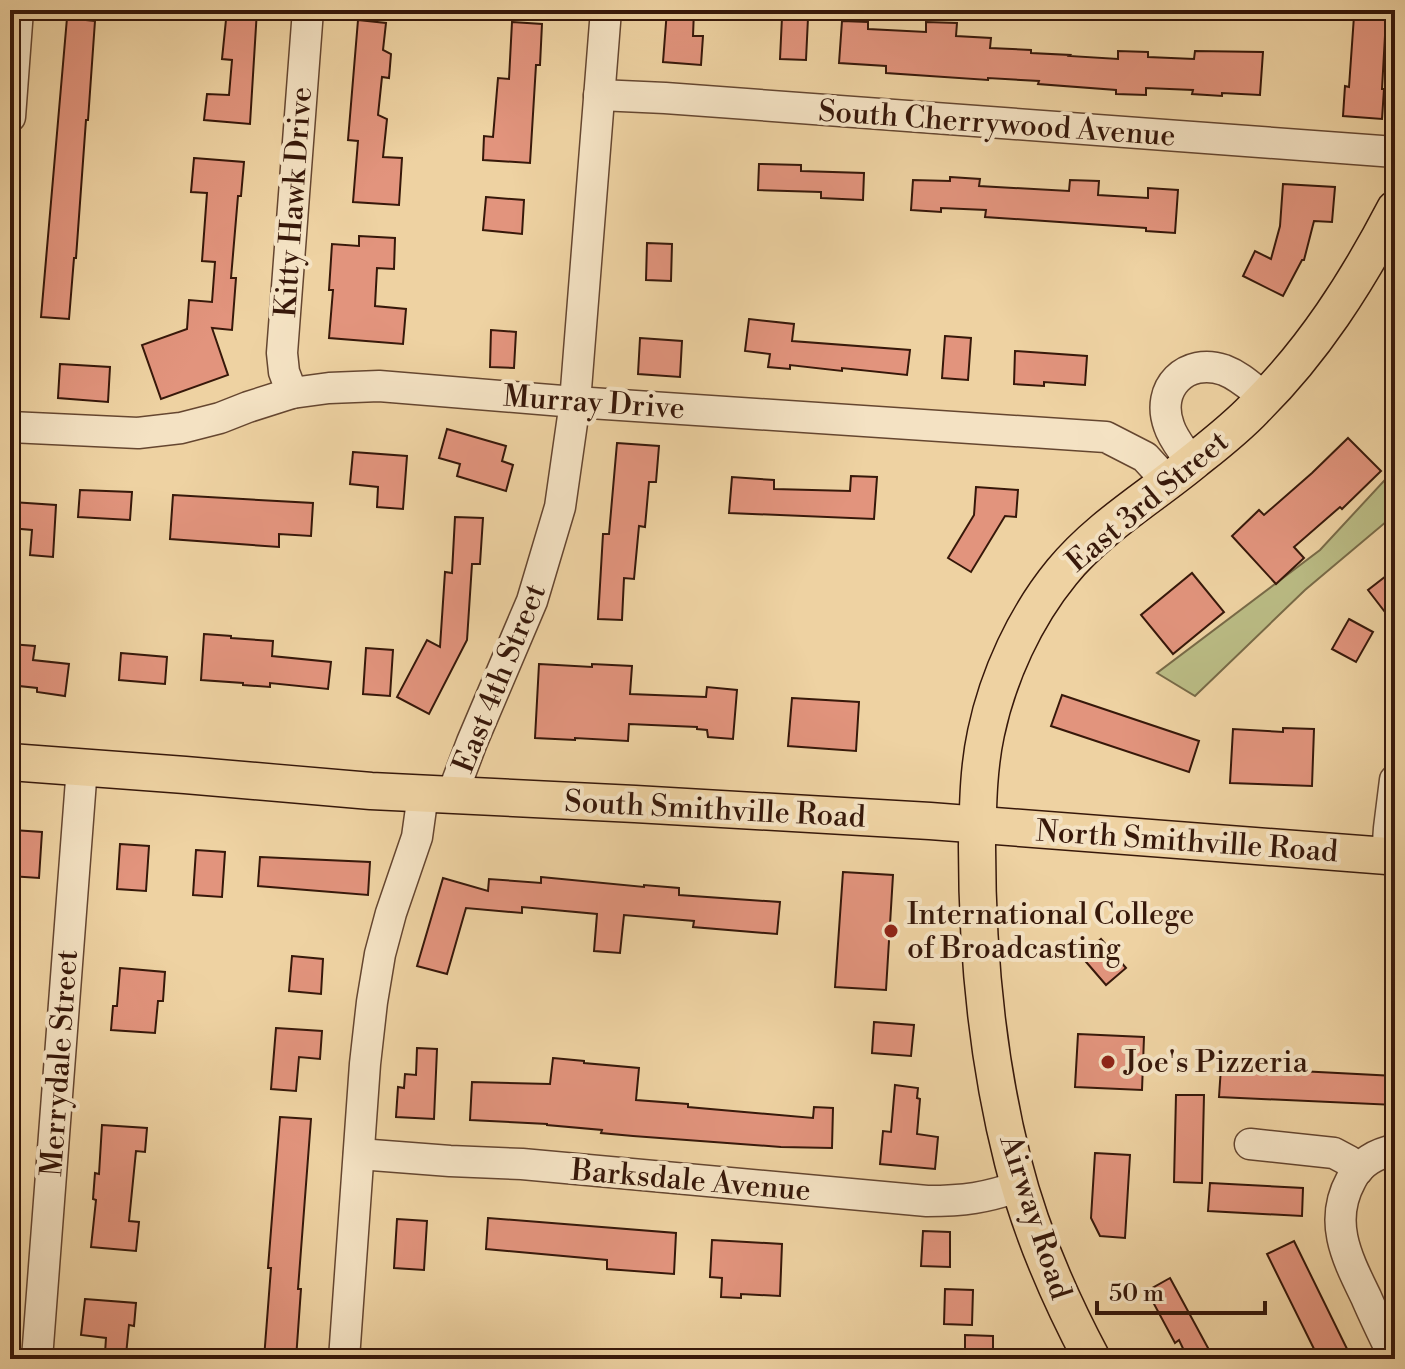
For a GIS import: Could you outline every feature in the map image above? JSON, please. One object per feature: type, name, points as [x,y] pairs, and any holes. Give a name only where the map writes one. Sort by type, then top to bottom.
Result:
[{"type":"main road","name":"East 3rd Street","points":[[995,1070],[987,1014],[977,880],[980,768],[1001,681],[1019,639],[1043,597],[1103,530],[1251,413],[1299,361],[1334,314],[1395,209]]},
{"type":"main road","name":"South Smithville Road","points":[[10,762],[438,795],[978,825]]},
{"type":"main road","name":"North Smithville Road","points":[[978,825],[1391,858]]},
{"type":"main road","name":"Airway Road","points":[[995,1070],[1013,1162],[1033,1226],[1071,1320],[1092,1359]]},
{"type":"street","points":[[10,117],[18,10]]},
{"type":"street","name":"Kitty Hawk Drive","points":[[292,393],[284,372],[282,353],[308,10]]},
{"type":"street","name":"East 4th Street","points":[[344,1359],[372,1002],[380,954],[417,837],[438,795],[472,742],[532,601],[560,507],[575,402],[606,10]]},
{"type":"street","name":"South Cherrywood Avenue","points":[[599,95],[1395,152]]},
{"type":"street","points":[[1179,472],[1165,405],[1168,390],[1176,379],[1196,369],[1221,369],[1240,377],[1265,398]]},
{"type":"street","name":"Murray Drive","points":[[10,427],[138,433],[181,428],[220,418],[292,393],[379,386],[1106,437],[1179,472]]},
{"type":"street","name":"Merrydale Street","points":[[37,1359],[82,767]]},
{"type":"street","points":[[1391,858],[1389,828],[1395,780]]},
{"type":"street","points":[[1250,1144],[1334,1153],[1358,1170]]},
{"type":"street","points":[[1395,1150],[1373,1157],[1358,1170],[1344,1193],[1341,1213],[1341,1236],[1346,1256],[1395,1359]]},
{"type":"street","name":"Barksdale Avenue","points":[[359,1154],[522,1164],[927,1201],[961,1201],[1020,1186]]},
{"type":"green space","points":[[1395,469],[1395,517],[1305,590],[1195,696],[1157,673],[1320,550]]},
{"type":"building","points":[[227,10],[257,10],[250,124],[204,120],[207,94],[229,95],[232,60],[222,59]]},
{"type":"building","points":[[667,10],[694,10],[693,36],[703,36],[701,65],[663,62]]},
{"type":"building","points":[[1354,16],[1386,18],[1382,119],[1343,116],[1345,86],[1349,87]]},
{"type":"building","points":[[782,17],[808,18],[806,60],[780,59]]},
{"type":"building","points":[[67,18],[95,21],[69,319],[41,317]]},
{"type":"building","points":[[358,20],[386,23],[383,50],[391,54],[389,78],[382,77],[378,115],[387,119],[383,157],[402,158],[399,205],[353,202],[358,141],[348,140]]},
{"type":"building","points":[[842,21],[868,22],[868,29],[926,32],[926,22],[957,23],[956,36],[991,38],[990,48],[1069,56],[1118,59],[1118,51],[1148,52],[1148,57],[1194,59],[1195,51],[1263,52],[1260,95],[1222,93],[1222,96],[1192,94],[1193,90],[1146,88],[1146,95],[1116,94],[1116,90],[1038,84],[1039,81],[886,73],[886,66],[839,63]]},
{"type":"building","points":[[512,22],[542,24],[540,65],[536,65],[530,163],[483,160],[484,136],[493,137],[498,78],[509,79]]},
{"type":"building","points":[[194,158],[244,162],[231,278],[236,278],[232,330],[212,328],[228,375],[161,399],[142,345],[187,329],[189,300],[212,302],[215,262],[202,261],[207,193],[191,192]]},
{"type":"building","points":[[759,164],[801,165],[801,171],[864,173],[863,200],[821,198],[821,192],[758,190]]},
{"type":"building","points":[[950,177],[980,179],[979,186],[1069,191],[1070,180],[1099,181],[1098,195],[1148,198],[1148,188],[1178,190],[1175,233],[1146,231],[1146,228],[985,217],[986,210],[911,210],[913,180],[950,181]]},
{"type":"building","points":[[1283,184],[1335,187],[1332,222],[1314,221],[1304,260],[1283,296],[1243,276],[1255,251],[1271,259],[1280,226]]},
{"type":"building","points":[[486,197],[524,200],[522,234],[483,230]]},
{"type":"building","points":[[359,236],[395,238],[394,269],[377,268],[375,306],[406,309],[403,344],[329,338],[333,290],[329,290],[332,244],[359,246]]},
{"type":"building","points":[[647,243],[672,244],[671,281],[646,280]]},
{"type":"building","points":[[749,319],[794,324],[792,341],[910,350],[907,375],[790,365],[790,369],[768,367],[770,354],[745,351]]},
{"type":"building","points":[[491,330],[516,332],[514,368],[490,367]]},
{"type":"building","points":[[945,336],[971,338],[968,380],[942,378]]},
{"type":"building","points":[[640,338],[682,341],[680,377],[638,374]]},
{"type":"building","points":[[1015,351],[1087,356],[1085,385],[1044,382],[1044,386],[1014,384]]},
{"type":"building","points":[[60,364],[110,367],[108,402],[58,398]]},
{"type":"building","points":[[447,429],[506,446],[502,461],[513,465],[506,491],[457,476],[460,464],[439,458]]},
{"type":"building","points":[[1348,438],[1381,471],[1342,509],[1340,507],[1294,547],[1304,558],[1276,584],[1232,536],[1259,510],[1264,515]]},
{"type":"building","points":[[617,443],[659,446],[656,482],[649,482],[645,527],[639,526],[634,579],[624,578],[622,620],[598,619],[603,534],[609,534]]},
{"type":"building","points":[[353,452],[407,456],[403,509],[377,507],[378,487],[350,484]]},
{"type":"building","points":[[851,476],[877,477],[874,519],[729,513],[732,477],[774,480],[774,489],[850,491]]},
{"type":"building","points":[[976,487],[1018,490],[1016,517],[1005,516],[971,572],[948,558],[974,515]]},
{"type":"building","points":[[80,490],[132,492],[130,520],[78,517]]},
{"type":"building","points":[[173,495],[313,503],[311,536],[279,534],[279,547],[170,539]]},
{"type":"building","points":[[12,502],[56,505],[53,557],[30,555],[32,530],[10,528]]},
{"type":"building","points":[[455,517],[483,518],[480,564],[472,564],[467,640],[429,714],[397,697],[427,640],[440,647],[445,572],[452,573]]},
{"type":"building","points":[[1395,569],[1395,625],[1368,590]]},
{"type":"building","points":[[1192,573],[1224,612],[1173,654],[1141,615]]},
{"type":"building","points":[[1349,619],[1373,632],[1356,662],[1332,649]]},
{"type":"building","points":[[204,634],[273,641],[272,656],[331,662],[328,689],[201,680]]},
{"type":"building","points":[[10,644],[35,646],[33,660],[69,664],[65,696],[10,685]]},
{"type":"building","points":[[366,648],[393,650],[390,696],[363,694]]},
{"type":"building","points":[[121,653],[167,657],[165,684],[119,680]]},
{"type":"building","points":[[539,664],[632,666],[630,694],[706,697],[707,687],[737,690],[733,739],[708,737],[707,730],[697,727],[629,724],[628,741],[535,738]]},
{"type":"building","points":[[1062,695],[1199,741],[1189,772],[1051,726]]},
{"type":"building","points":[[792,698],[859,702],[856,751],[788,746]]},
{"type":"building","points":[[1283,728],[1314,729],[1312,786],[1230,783],[1233,729],[1283,732]]},
{"type":"building","points":[[13,830],[42,832],[39,878],[10,876]]},
{"type":"building","points":[[120,844],[149,846],[146,891],[117,889]]},
{"type":"building","points":[[196,850],[225,852],[222,897],[193,895]]},
{"type":"building","points":[[260,857],[370,862],[368,895],[258,886]]},
{"type":"building","points":[[843,872],[893,875],[886,990],[835,987]]},
{"type":"building","points":[[541,877],[679,888],[679,895],[780,902],[777,934],[693,927],[694,921],[624,915],[620,953],[594,951],[597,914],[522,907],[522,913],[466,908],[447,974],[417,966],[443,878],[488,891],[489,879],[541,883]]},
{"type":"building","points":[[1101,939],[1126,968],[1106,985],[1081,956]]},
{"type":"building","points":[[292,956],[323,959],[321,994],[289,991]]},
{"type":"building","points":[[120,968],[165,972],[163,1001],[158,1001],[155,1033],[111,1030],[113,1006],[117,1006]]},
{"type":"building","points":[[874,1022],[914,1025],[911,1056],[872,1053]]},
{"type":"building","points":[[276,1028],[322,1031],[320,1059],[299,1057],[296,1091],[271,1089]]},
{"type":"building","points":[[1078,1034],[1144,1037],[1142,1090],[1075,1087]]},
{"type":"building","points":[[417,1048],[437,1049],[434,1119],[396,1117],[398,1087],[404,1088],[405,1074],[416,1075]]},
{"type":"building","points":[[553,1058],[639,1068],[636,1100],[813,1118],[814,1107],[833,1108],[832,1148],[633,1136],[547,1124],[470,1120],[472,1082],[550,1084]]},
{"type":"building","points":[[1221,1067],[1395,1076],[1395,1105],[1219,1097]]},
{"type":"building","points":[[895,1085],[918,1088],[917,1134],[938,1137],[935,1169],[880,1164],[883,1131],[891,1132]]},
{"type":"building","points":[[1176,1095],[1204,1095],[1202,1183],[1174,1182]]},
{"type":"building","points":[[280,1117],[311,1119],[298,1289],[301,1289],[296,1359],[264,1359],[271,1268],[268,1268]]},
{"type":"building","points":[[102,1125],[147,1128],[145,1152],[136,1151],[129,1221],[139,1222],[136,1251],[91,1247],[96,1200],[93,1199],[95,1173],[99,1174]]},
{"type":"building","points":[[1095,1153],[1130,1155],[1125,1238],[1100,1236],[1091,1218]]},
{"type":"building","points":[[1210,1183],[1303,1188],[1302,1216],[1208,1211]]},
{"type":"building","points":[[488,1218],[676,1233],[674,1274],[607,1269],[607,1260],[486,1249]]},
{"type":"building","points":[[397,1219],[427,1221],[424,1270],[394,1268]]},
{"type":"building","points":[[923,1231],[950,1232],[950,1267],[921,1266]]},
{"type":"building","points":[[712,1240],[782,1244],[780,1296],[741,1294],[741,1298],[721,1297],[722,1278],[710,1277]]},
{"type":"building","points":[[1294,1241],[1352,1359],[1319,1359],[1267,1254]]},
{"type":"building","points":[[1170,1278],[1214,1359],[1188,1359],[1179,1340],[1175,1343],[1147,1291]]},
{"type":"building","points":[[945,1289],[973,1290],[972,1325],[944,1324]]},
{"type":"building","points":[[85,1299],[136,1303],[134,1326],[129,1325],[126,1355],[105,1353],[106,1338],[81,1335]]},
{"type":"building","points":[[965,1335],[993,1336],[993,1359],[965,1359]]},
{"type":"place","name":"International College of Broadcasting","points":[[891,931]]},
{"type":"place","name":"Joe's Pizzeria","points":[[1108,1062]]}]
